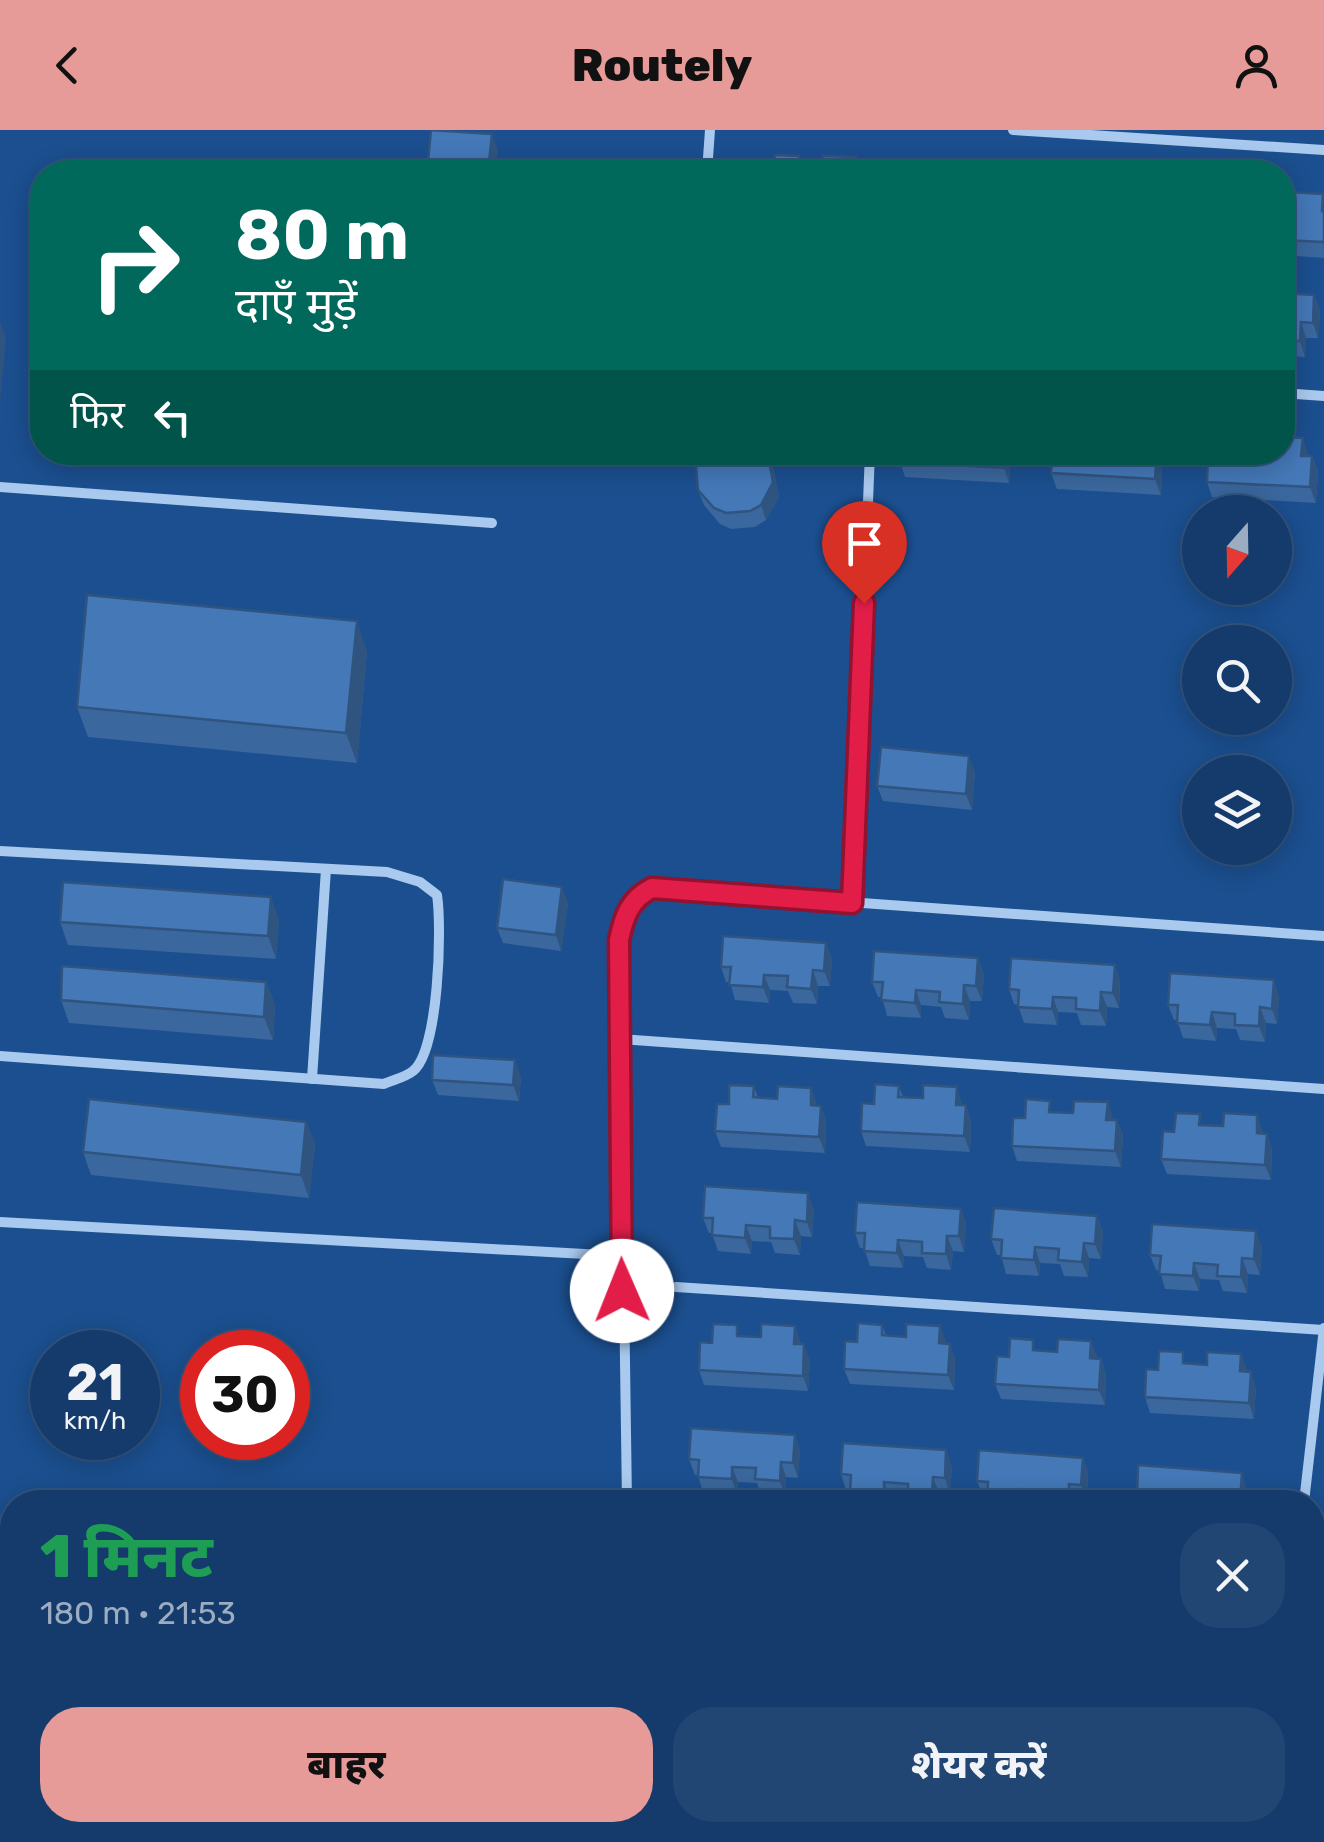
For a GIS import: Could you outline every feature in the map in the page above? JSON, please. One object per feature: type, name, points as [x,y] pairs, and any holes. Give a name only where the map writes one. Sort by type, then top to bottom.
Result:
[{"type":"street","points":[[708,160],[710,130]]},
{"type":"street","points":[[1012,130],[1324,150]]},
{"type":"street","points":[[1295,394],[1324,396]]},
{"type":"street","points":[[852,903],[869,465]]},
{"type":"street","points":[[0,487],[492,523]]},
{"type":"street","points":[[0,862],[0,851],[387,872],[420,882],[437,895],[440,917],[429,1042],[415,1070],[384,1084],[0,1056]]},
{"type":"street","points":[[312,1079],[326,869]]},
{"type":"street","points":[[627,1490],[619,940],[636,897],[652,888],[1324,936]]},
{"type":"street","points":[[620,1038],[1324,1089]]},
{"type":"street","points":[[0,1222],[621,1256]]},
{"type":"street","points":[[676,1286],[1324,1329],[1305,1490]]},
{"type":"building","points":[[431,130],[492,134],[489,160],[428,160]]},
{"type":"building","points":[[775,155],[799,156],[799,160],[775,160]]},
{"type":"building","points":[[823,156],[856,160],[823,160]]},
{"type":"building","points":[[1295,192],[1323,194],[1324,242],[1295,241]]},
{"type":"building","points":[[1295,294],[1314,295],[1313,323],[1301,322],[1300,341],[1295,341]]},
{"type":"building","points":[[1295,438],[1303,438],[1301,456],[1312,456],[1310,487],[1207,482],[1208,465],[1295,465]]},
{"type":"building","points":[[696,465],[770,465],[773,482],[761,505],[750,511],[726,513],[714,508],[698,490]]},
{"type":"building","points":[[952,465],[1004,465],[1004,468]]},
{"type":"building","points":[[1052,465],[1156,465],[1155,479],[1051,473]]},
{"type":"building","points":[[87,595],[357,621],[346,733],[77,707]]},
{"type":"building","points":[[881,747],[969,756],[966,794],[877,786]]},
{"type":"building","points":[[503,879],[562,887],[556,935],[497,928]]},
{"type":"building","points":[[63,882],[271,897],[268,936],[60,922]]},
{"type":"building","points":[[723,936],[826,943],[824,971],[813,970],[811,989],[787,987],[788,976],[764,975],[763,987],[729,985],[731,967],[721,967]]},
{"type":"building","points":[[874,951],[978,958],[976,986],[964,985],[963,1004],[939,1002],[940,992],[916,990],[915,1003],[881,1000],[883,982],[872,982]]},
{"type":"building","points":[[1011,958],[1115,965],[1113,993],[1101,992],[1100,1011],[1076,1009],[1076,998],[1053,997],[1052,1009],[1018,1007],[1019,990],[1009,989]]},
{"type":"building","points":[[62,966],[266,982],[264,1017],[61,1000]]},
{"type":"building","points":[[1170,973],[1274,980],[1272,1009],[1260,1007],[1259,1026],[1235,1025],[1235,1014],[1212,1012],[1210,1025],[1177,1023],[1178,1005],[1168,1005]]},
{"type":"building","points":[[433,1055],[515,1060],[513,1085],[432,1080]]},
{"type":"building","points":[[875,1084],[899,1086],[898,1097],[923,1098],[923,1085],[957,1087],[956,1105],[966,1105],[964,1136],[861,1131],[862,1103],[874,1104]]},
{"type":"building","points":[[729,1085],[754,1086],[753,1097],[777,1099],[778,1086],[811,1088],[811,1105],[821,1106],[819,1137],[715,1131],[717,1104],[729,1104]]},
{"type":"building","points":[[89,1099],[306,1122],[301,1175],[83,1152]]},
{"type":"building","points":[[1026,1099],[1050,1101],[1049,1112],[1073,1113],[1074,1101],[1108,1102],[1106,1120],[1117,1120],[1115,1151],[1012,1146],[1013,1118],[1025,1118]]},
{"type":"building","points":[[1176,1113],[1200,1114],[1199,1125],[1223,1126],[1224,1113],[1257,1115],[1257,1133],[1267,1134],[1265,1165],[1161,1159],[1163,1131],[1174,1132]]},
{"type":"building","points":[[705,1186],[808,1193],[807,1222],[795,1220],[794,1239],[770,1238],[770,1227],[746,1225],[745,1238],[712,1235],[713,1218],[703,1218]]},
{"type":"building","points":[[857,1202],[961,1209],[959,1236],[947,1236],[946,1254],[922,1253],[922,1242],[898,1240],[897,1253],[864,1251],[865,1233],[855,1233]]},
{"type":"building","points":[[994,1208],[1097,1216],[1095,1244],[1084,1243],[1082,1262],[1058,1260],[1059,1249],[1035,1247],[1034,1260],[1001,1258],[1002,1240],[991,1239]]},
{"type":"building","points":[[1152,1224],[1256,1231],[1254,1259],[1242,1258],[1241,1277],[1217,1276],[1218,1265],[1194,1263],[1193,1276],[1159,1274],[1161,1256],[1150,1255]]},
{"type":"building","points":[[858,1323],[882,1325],[882,1335],[906,1337],[906,1324],[940,1326],[939,1343],[950,1344],[948,1375],[844,1369],[845,1341],[857,1342]]},
{"type":"building","points":[[713,1324],[737,1325],[737,1336],[761,1337],[761,1324],[795,1326],[794,1344],[804,1344],[803,1376],[699,1370],[700,1342],[712,1343]]},
{"type":"building","points":[[1010,1338],[1033,1340],[1033,1350],[1057,1352],[1058,1339],[1091,1341],[1090,1358],[1101,1359],[1099,1390],[995,1384],[997,1356],[1009,1357]]},
{"type":"building","points":[[1159,1351],[1183,1352],[1183,1363],[1207,1365],[1207,1352],[1241,1354],[1240,1371],[1251,1372],[1249,1403],[1145,1397],[1146,1369],[1158,1370]]},
{"type":"building","points":[[691,1428],[795,1435],[793,1463],[781,1462],[780,1481],[755,1479],[756,1468],[732,1467],[732,1479],[698,1477],[699,1460],[689,1459]]},
{"type":"building","points":[[843,1443],[946,1450],[945,1478],[933,1477],[932,1490],[908,1490],[908,1484],[884,1482],[884,1490],[850,1490],[851,1475],[841,1474]]},
{"type":"building","points":[[979,1450],[1083,1458],[1081,1485],[1069,1484],[1069,1490],[988,1490],[988,1482],[977,1481]]},
{"type":"building","points":[[1138,1465],[1242,1473],[1241,1490],[1137,1490]]},
{"type":"route","points":[[622,1291],[619,940],[623,922],[636,897],[652,888],[852,903],[864,603]]}]
